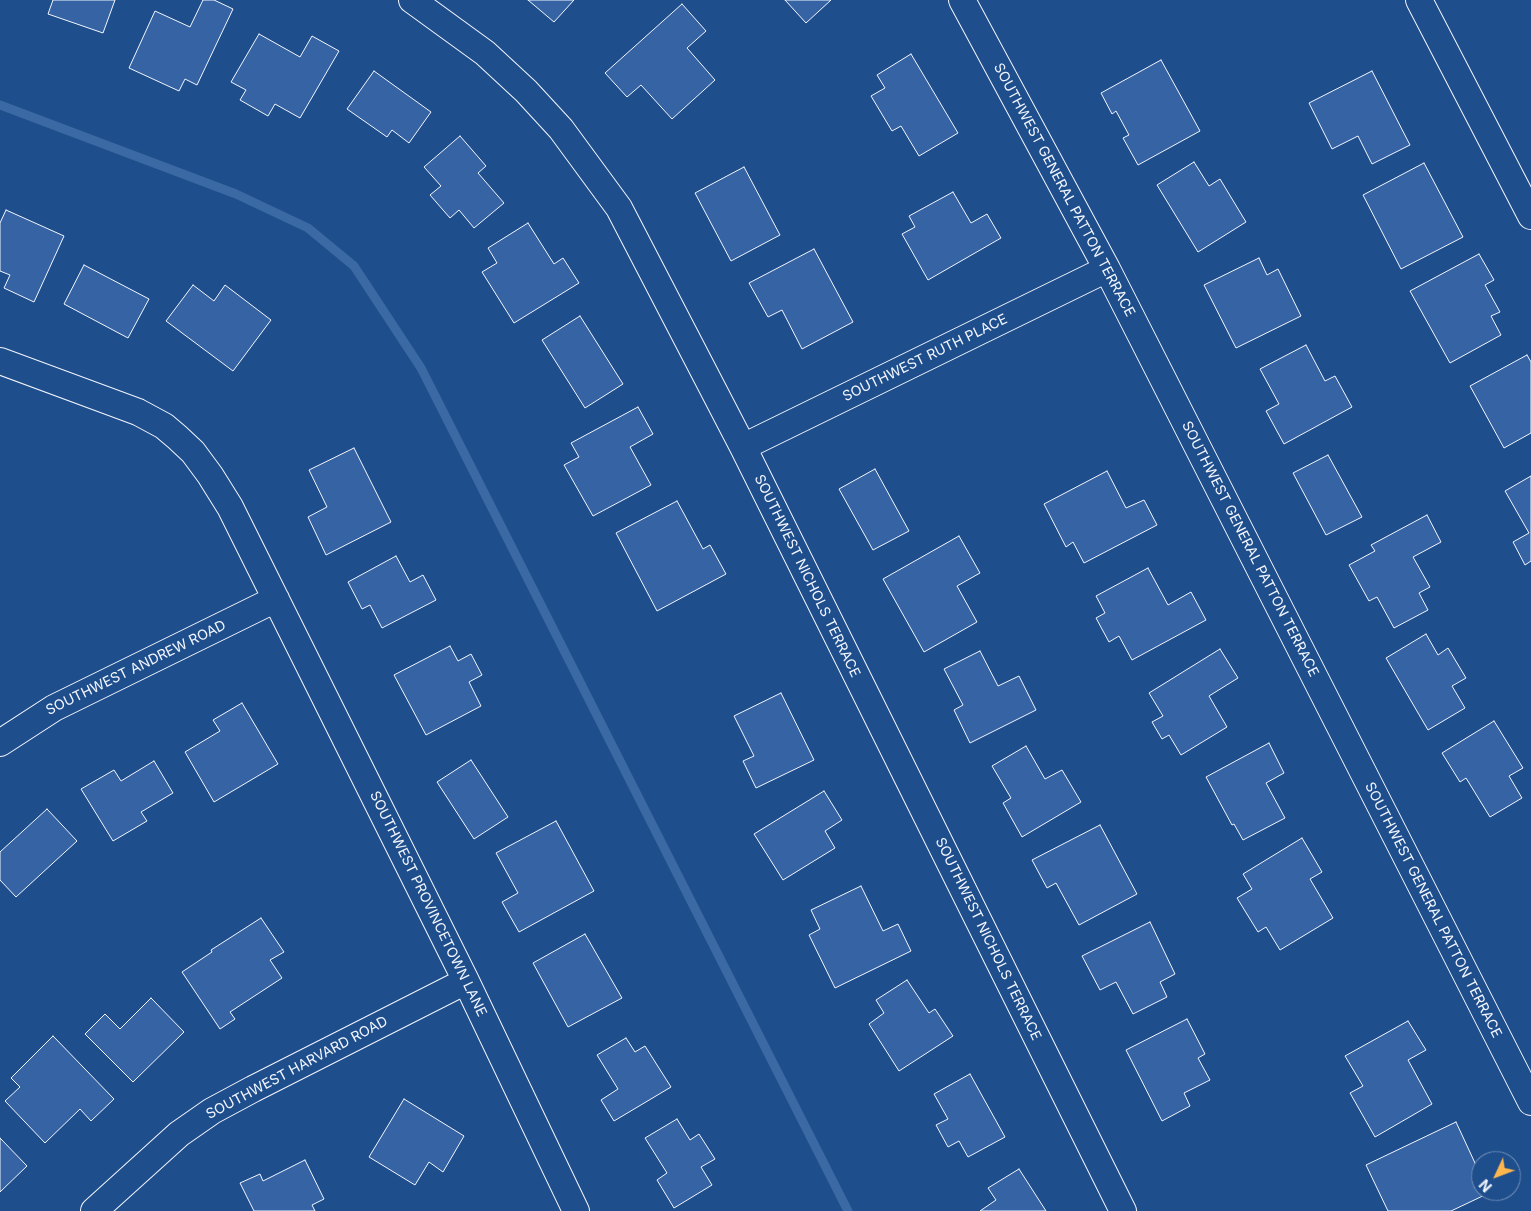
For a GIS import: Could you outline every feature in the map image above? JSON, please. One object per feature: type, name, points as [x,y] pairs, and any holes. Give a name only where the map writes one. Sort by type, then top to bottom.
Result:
[{"type":"street","name":"SOUTHWEST NICHOLS TERRACE","points":[[412,0],[485,53],[526,90],[561,129],[619,208],[743,447],[1123,1211]]},
{"type":"street","name":"SOUTHWEST GENERAL PATTON TERRACE","points":[[962,0],[1107,269],[1531,1102]]},
{"type":"street","points":[[1420,0],[1531,216]]},
{"type":"street","name":"SOUTHWEST RUTH PLACE","points":[[743,447],[1107,269]]},
{"type":"street","name":"SOUTHWEST PROVINCETOWN LANE","points":[[0,361],[138,412],[164,426],[193,452],[205,468],[230,507],[276,599],[466,981],[576,1211]]},
{"type":"street","name":"SOUTHWEST ANDREW ROAD","points":[[0,743],[54,708],[276,599]]},
{"type":"street","name":"SOUTHWEST HARVARD ROAD","points":[[94,1211],[179,1134],[212,1111],[466,981]]},
{"type":"building","points":[[53,0],[115,0],[103,33],[48,14]]},
{"type":"building","points":[[203,0],[214,0],[233,9],[197,85],[185,79],[179,91],[129,68],[155,11],[190,27]]},
{"type":"building","points":[[528,0],[574,0],[554,22]]},
{"type":"building","points":[[785,0],[831,0],[806,23]]},
{"type":"building","points":[[682,4],[706,31],[687,48],[715,80],[672,119],[641,85],[627,97],[605,73]]},
{"type":"building","points":[[259,34],[300,57],[312,36],[339,51],[300,118],[275,104],[268,116],[240,100],[246,90],[231,82]]},
{"type":"building","points":[[911,54],[958,133],[919,156],[901,126],[892,131],[871,96],[885,88],[877,75]]},
{"type":"building","points":[[1161,60],[1200,131],[1138,165],[1123,138],[1129,135],[1116,111],[1112,114],[1101,93]]},
{"type":"building","points":[[374,71],[431,112],[409,143],[392,130],[387,137],[347,109]]},
{"type":"building","points":[[1372,71],[1410,145],[1372,164],[1358,136],[1332,149],[1309,103]]},
{"type":"building","points":[[460,136],[486,166],[478,173],[504,203],[474,228],[459,210],[450,218],[430,195],[441,186],[424,167]]},
{"type":"building","points":[[1194,162],[1209,186],[1220,179],[1246,222],[1198,252],[1157,185]]},
{"type":"building","points":[[1424,163],[1463,237],[1401,269],[1363,195]]},
{"type":"building","points":[[744,167],[780,235],[731,261],[695,193]]},
{"type":"building","points":[[953,192],[971,223],[987,214],[1001,238],[928,280],[902,234],[915,227],[909,216]]},
{"type":"building","points":[[6,210],[64,236],[34,302],[4,288],[10,275],[0,271],[0,223]]},
{"type":"building","points":[[528,223],[554,264],[563,258],[579,283],[514,323],[482,272],[497,263],[488,248]]},
{"type":"building","points":[[814,249],[853,322],[802,349],[782,310],[768,317],[749,283]]},
{"type":"building","points":[[1479,254],[1494,280],[1485,285],[1500,312],[1491,316],[1501,335],[1450,363],[1410,291]]},
{"type":"building","points":[[1259,258],[1267,275],[1278,269],[1301,316],[1236,348],[1204,285]]},
{"type":"building","points":[[84,265],[149,299],[128,338],[64,304]]},
{"type":"building","points":[[193,285],[214,301],[225,285],[271,320],[233,371],[166,321]]},
{"type":"building","points":[[580,316],[623,384],[585,408],[542,340]]},
{"type":"building","points":[[1306,345],[1325,381],[1335,376],[1352,407],[1284,444],[1266,411],[1279,404],[1260,369]]},
{"type":"building","points":[[1527,355],[1531,362],[1531,433],[1504,448],[1470,386]]},
{"type":"building","points":[[638,407],[653,434],[630,447],[651,485],[593,516],[564,465],[579,457],[571,443]]},
{"type":"building","points":[[354,448],[391,522],[326,555],[308,517],[327,507],[309,470]]},
{"type":"building","points":[[1328,455],[1362,517],[1326,535],[1293,473]]},
{"type":"building","points":[[875,469],[909,531],[873,550],[839,489]]},
{"type":"building","points":[[1107,471],[1126,508],[1144,500],[1157,525],[1084,563],[1073,542],[1066,547],[1044,504]]},
{"type":"building","points":[[1531,476],[1531,561],[1525,565],[1513,542],[1529,533],[1505,491]]},
{"type":"building","points":[[677,501],[703,549],[710,545],[726,574],[657,611],[616,533]]},
{"type":"building","points":[[1427,515],[1441,542],[1413,557],[1430,587],[1419,593],[1428,610],[1394,628],[1377,597],[1369,601],[1349,565],[1375,551],[1371,545]]},
{"type":"building","points":[[959,536],[980,573],[957,586],[977,622],[924,652],[883,579]]},
{"type":"building","points":[[396,556],[410,582],[423,575],[436,600],[382,628],[370,605],[362,609],[348,582]]},
{"type":"building","points":[[1148,568],[1168,605],[1191,592],[1206,620],[1132,660],[1119,636],[1109,642],[1096,618],[1105,613],[1096,596]]},
{"type":"building","points":[[1426,634],[1438,655],[1448,648],[1466,678],[1452,686],[1465,708],[1428,730],[1386,658]]},
{"type":"building","points":[[450,646],[458,661],[471,654],[482,675],[469,682],[481,706],[426,735],[394,675]]},
{"type":"building","points":[[1220,649],[1238,678],[1209,696],[1227,727],[1181,755],[1169,735],[1162,739],[1152,722],[1163,716],[1149,693]]},
{"type":"building","points":[[980,651],[998,686],[1019,676],[1036,710],[970,743],[954,710],[963,705],[944,669]]},
{"type":"building","points":[[781,693],[814,760],[756,788],[743,761],[754,756],[734,716]]},
{"type":"building","points":[[242,703],[278,764],[214,802],[185,752],[220,731],[213,720]]},
{"type":"building","points":[[1494,721],[1523,768],[1509,776],[1522,798],[1490,817],[1466,778],[1460,782],[1442,753]]},
{"type":"building","points":[[1269,743],[1284,773],[1266,783],[1285,818],[1243,840],[1234,824],[1232,825],[1206,777]]},
{"type":"building","points":[[1026,746],[1045,779],[1062,770],[1081,802],[1022,837],[1003,803],[1011,798],[992,766]]},
{"type":"building","points":[[471,760],[508,817],[474,839],[437,782]]},
{"type":"building","points":[[154,761],[173,793],[141,812],[147,821],[113,841],[81,789],[114,770],[121,781]]},
{"type":"building","points":[[824,791],[842,820],[825,831],[835,848],[783,880],[754,834]]},
{"type":"building","points":[[47,809],[77,841],[16,897],[0,880],[0,852]]},
{"type":"building","points":[[556,821],[594,891],[519,932],[502,902],[518,893],[496,853]]},
{"type":"building","points":[[1100,825],[1137,894],[1079,925],[1056,883],[1047,888],[1032,860]]},
{"type":"building","points":[[1302,838],[1322,872],[1310,879],[1333,918],[1280,950],[1266,927],[1258,932],[1237,898],[1252,889],[1243,874]]},
{"type":"building","points":[[861,886],[883,931],[898,924],[911,951],[835,988],[809,935],[820,929],[811,910]]},
{"type":"building","points":[[261,918],[284,952],[270,960],[282,978],[230,1012],[235,1019],[220,1029],[182,972],[212,952],[211,950]]},
{"type":"building","points":[[1150,922],[1175,974],[1160,982],[1167,997],[1133,1014],[1116,982],[1100,990],[1082,956]]},
{"type":"building","points":[[585,934],[622,998],[568,1027],[533,963]]},
{"type":"building","points":[[907,980],[929,1013],[935,1009],[953,1036],[899,1071],[869,1024],[884,1013],[876,1000]]},
{"type":"building","points":[[151,998],[184,1032],[133,1082],[85,1034],[105,1014],[120,1029]]},
{"type":"building","points":[[1187,1019],[1205,1054],[1198,1058],[1210,1080],[1184,1093],[1190,1106],[1162,1121],[1126,1050]]},
{"type":"building","points":[[1408,1021],[1426,1050],[1408,1060],[1432,1104],[1375,1137],[1350,1093],[1363,1086],[1345,1056]]},
{"type":"building","points":[[53,1036],[114,1099],[91,1121],[80,1109],[45,1143],[5,1101],[20,1087],[11,1078]]},
{"type":"building","points":[[626,1038],[635,1052],[645,1046],[671,1087],[614,1121],[601,1100],[618,1089],[597,1055]]},
{"type":"building","points":[[970,1074],[1005,1137],[968,1157],[959,1141],[948,1147],[936,1125],[948,1119],[934,1094]]},
{"type":"building","points":[[404,1099],[464,1136],[443,1172],[429,1162],[415,1185],[369,1157]]},
{"type":"building","points":[[677,1119],[690,1140],[699,1134],[715,1159],[701,1167],[712,1185],[674,1208],[657,1180],[667,1173],[645,1138]]},
{"type":"building","points":[[1456,1122],[1471,1154],[1472,1201],[1451,1211],[1388,1211],[1366,1165]]},
{"type":"building","points":[[0,1138],[27,1166],[0,1192]]},
{"type":"building","points":[[305,1160],[324,1199],[312,1205],[315,1211],[254,1211],[240,1183],[260,1174],[263,1181]]},
{"type":"building","points":[[1019,1169],[1046,1211],[980,1211],[996,1200],[988,1188]]},
{"type":"waterway","points":[[0,105],[236,194],[308,228],[354,266],[421,368],[848,1211]]}]
